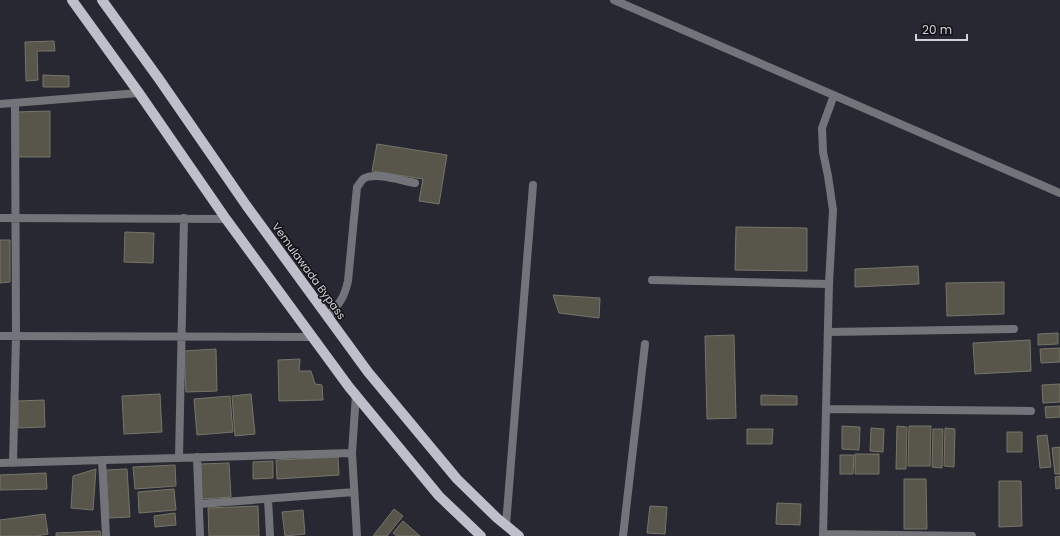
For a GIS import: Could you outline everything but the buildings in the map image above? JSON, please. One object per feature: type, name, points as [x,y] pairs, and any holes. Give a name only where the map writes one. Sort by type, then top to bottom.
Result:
[{"type":"main road","points":[[72,0],[139,93],[226,219],[312,337],[439,496],[481,536]]},
{"type":"main road","name":"Vemulawada Bypass","points":[[102,0],[159,79],[246,205],[368,372],[457,479],[519,536]]},
{"type":"street","points":[[614,0],[1060,193]]},
{"type":"street","points":[[0,104],[139,93]]},
{"type":"street","points":[[834,95],[822,128],[823,152],[833,210],[829,284],[823,535],[972,536]]},
{"type":"street","points":[[13,463],[16,336],[15,104]]},
{"type":"street","points":[[327,317],[345,294],[348,281],[358,187],[362,180],[368,177],[377,176],[415,183]]},
{"type":"street","points":[[506,525],[533,185]]},
{"type":"street","points":[[0,218],[226,219]]},
{"type":"street","points":[[179,458],[184,218]]},
{"type":"street","points":[[652,280],[829,284]]},
{"type":"street","points":[[828,332],[1014,329]]},
{"type":"street","points":[[0,336],[312,337]]},
{"type":"street","points":[[622,536],[645,344]]},
{"type":"street","points":[[356,394],[352,453],[357,536]]},
{"type":"street","points":[[826,409],[1031,412]]},
{"type":"street","points":[[0,463],[352,453]]},
{"type":"street","points":[[197,457],[200,504],[200,536]]},
{"type":"street","points":[[102,460],[106,536]]},
{"type":"street","points":[[200,504],[354,492]]},
{"type":"street","points":[[268,498],[270,536]]}]
